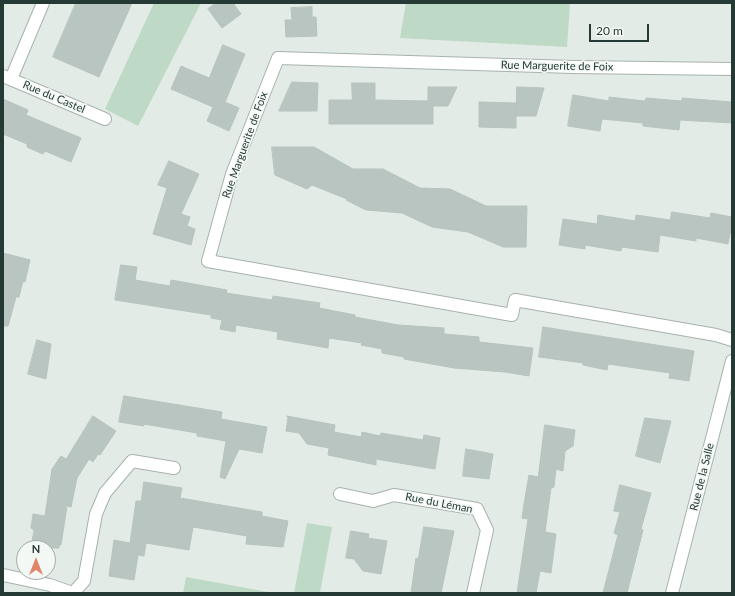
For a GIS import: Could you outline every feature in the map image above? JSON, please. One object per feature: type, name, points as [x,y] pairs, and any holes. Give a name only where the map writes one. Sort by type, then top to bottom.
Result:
[{"type":"street","points":[[7,78],[44,3]]},
{"type":"street","name":"Rue Marguerite de Foix","points":[[732,69],[573,67],[278,58],[232,174],[208,261],[512,315],[515,300],[716,335],[732,340]]},
{"type":"street","name":"Rue du Castel","points":[[7,78],[105,118]]},
{"type":"street","name":"Rue de la Salle","points":[[672,593],[732,361]]},
{"type":"street","points":[[3,575],[50,585],[73,593],[84,581],[96,514],[105,493],[132,461],[174,468]]},
{"type":"street","name":"Rue du Léman","points":[[340,494],[373,501],[394,495],[477,509],[487,530],[473,593]]},
{"type":"green space","points":[[154,3],[201,3],[138,126],[105,109]]},
{"type":"green space","points":[[406,3],[570,3],[567,47],[400,38]]},
{"type":"green space","points":[[307,523],[332,527],[320,593],[294,593]]},
{"type":"green space","points":[[186,577],[274,593],[183,593]]},
{"type":"building","points":[[76,3],[132,3],[99,77],[53,57]]},
{"type":"building","points":[[216,3],[233,3],[241,14],[222,28],[208,9]]},
{"type":"building","points":[[312,7],[312,17],[316,17],[317,36],[286,37],[285,20],[292,20],[291,8]]},
{"type":"building","points":[[223,45],[245,54],[225,102],[239,108],[229,131],[207,121],[213,107],[171,89],[181,66],[209,78]]},
{"type":"building","points":[[292,82],[318,83],[317,111],[279,111]]},
{"type":"building","points":[[352,83],[375,83],[375,100],[428,101],[428,87],[457,87],[448,106],[433,106],[433,124],[329,124],[329,100],[352,100]]},
{"type":"building","points":[[517,87],[544,88],[536,116],[516,116],[516,128],[479,127],[479,102],[516,103]]},
{"type":"building","points":[[573,95],[609,101],[609,97],[645,101],[646,98],[682,101],[682,98],[732,102],[732,123],[680,120],[679,130],[643,126],[643,123],[602,119],[600,131],[568,126]]},
{"type":"building","points":[[3,99],[28,110],[26,115],[81,138],[71,162],[45,151],[43,154],[27,147],[27,144],[3,134]]},
{"type":"building","points":[[272,147],[314,147],[353,169],[383,169],[420,188],[450,189],[486,206],[527,206],[526,247],[503,247],[468,232],[432,227],[402,213],[366,210],[346,200],[347,199],[312,185],[307,189],[275,175]]},
{"type":"building","points":[[169,161],[199,174],[181,214],[190,217],[187,226],[195,229],[191,245],[153,234],[167,188],[158,185]]},
{"type":"building","points":[[672,212],[710,218],[711,213],[732,217],[732,234],[730,233],[728,244],[696,238],[696,241],[660,235],[658,252],[622,247],[621,251],[585,245],[585,249],[559,245],[563,219],[597,224],[598,215],[635,221],[636,215],[670,220]]},
{"type":"building","points":[[3,253],[30,260],[25,282],[23,281],[19,297],[16,297],[8,326],[3,326]]},
{"type":"building","points":[[121,265],[137,267],[135,280],[170,286],[171,280],[227,290],[226,293],[272,300],[273,296],[320,303],[319,308],[355,315],[355,317],[398,325],[444,328],[444,334],[479,337],[479,342],[533,348],[529,376],[505,372],[454,368],[404,359],[404,357],[382,353],[382,349],[361,345],[362,343],[329,338],[328,348],[277,339],[278,332],[236,325],[235,332],[220,329],[222,320],[211,318],[211,315],[115,300]]},
{"type":"building","points":[[543,327],[694,351],[689,381],[669,378],[670,373],[608,364],[607,370],[583,365],[583,363],[539,357]]},
{"type":"building","points":[[37,340],[51,344],[46,379],[28,374]]},
{"type":"building","points":[[124,396],[222,412],[221,419],[267,427],[262,453],[239,449],[225,479],[220,477],[226,441],[197,436],[197,433],[144,424],[144,426],[119,422]]},
{"type":"building","points":[[93,416],[116,431],[100,455],[98,454],[93,462],[89,459],[77,478],[71,507],[67,506],[61,545],[59,545],[59,548],[56,548],[56,540],[32,540],[34,530],[31,528],[33,514],[45,516],[52,469],[61,456],[66,459]]},
{"type":"building","points":[[287,416],[335,425],[334,432],[361,437],[362,432],[380,436],[381,433],[423,440],[424,435],[440,438],[435,469],[376,459],[376,465],[328,455],[329,448],[307,444],[299,433],[286,431]]},
{"type":"building","points":[[645,418],[671,421],[660,463],[636,456]]},
{"type":"building","points":[[545,425],[575,430],[573,446],[565,451],[563,471],[556,469],[554,487],[551,488],[545,532],[556,534],[551,573],[540,571],[536,593],[517,593],[528,519],[522,518],[524,504],[529,475],[538,477]]},
{"type":"building","points":[[466,449],[493,454],[489,479],[463,476]]},
{"type":"building","points":[[144,482],[182,488],[180,498],[262,512],[262,516],[288,521],[283,547],[246,544],[247,536],[193,527],[189,550],[146,543],[144,556],[138,555],[134,580],[109,576],[114,540],[130,543],[136,501],[141,501]]},
{"type":"building","points":[[620,485],[651,493],[641,529],[643,530],[627,593],[603,593],[618,535],[614,533],[620,512],[614,511]]},
{"type":"building","points":[[424,527],[454,531],[441,593],[411,593],[416,558],[418,559]]},
{"type":"building","points":[[351,531],[369,534],[368,538],[387,541],[381,574],[363,571],[354,559],[346,558]]}]
